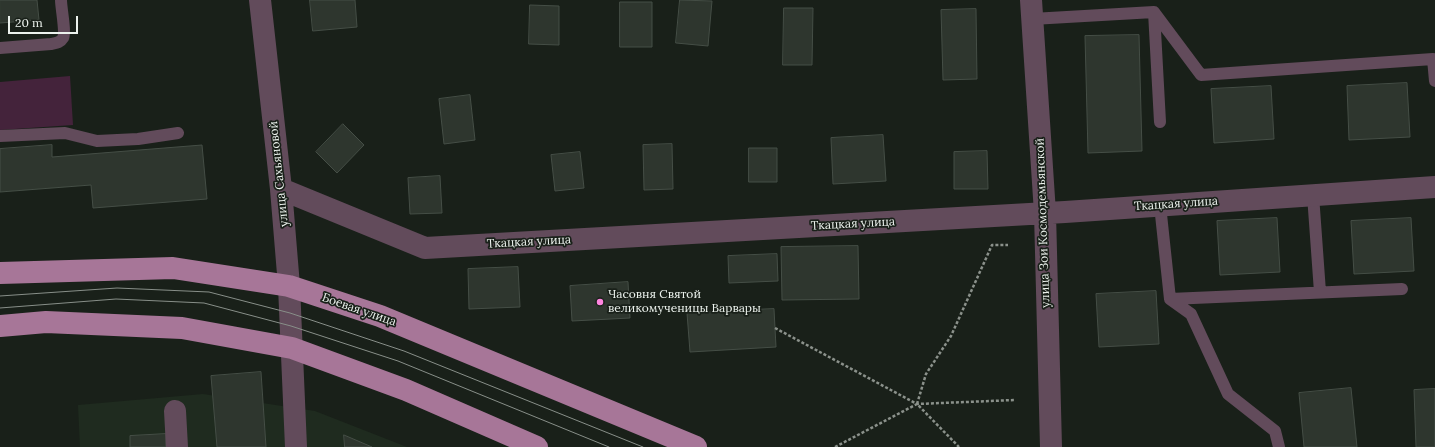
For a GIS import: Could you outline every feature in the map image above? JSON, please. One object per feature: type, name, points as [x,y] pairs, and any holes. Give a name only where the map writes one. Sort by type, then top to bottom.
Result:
[{"type":"main road","name":"Боевая улица","points":[[0,273],[174,268],[289,286],[380,316],[696,447]]},
{"type":"main road","points":[[0,326],[46,322],[182,328],[292,348],[406,390],[513,442],[537,447]]},
{"type":"street","name":"улица Сахьяновой","points":[[260,0],[281,190],[289,286],[296,447]]},
{"type":"street","name":"улица Зои Космодемьянской","points":[[1032,9],[1045,213],[1051,447]]},
{"type":"street","name":"Ткацкая улица","points":[[281,190],[424,248],[1045,213],[1435,187]]},
{"type":"street","points":[[175,411],[177,447]]},
{"type":"lane","points":[[0,48],[60,42],[64,37],[61,0]]},
{"type":"lane","points":[[1032,9],[1154,12]]},
{"type":"lane","points":[[1154,12],[1201,75],[1433,59],[1435,81]]},
{"type":"lane","points":[[1154,12],[1160,122]]},
{"type":"lane","points":[[0,136],[65,133],[97,142],[138,139],[178,133]]},
{"type":"lane","points":[[1313,195],[1320,292]]},
{"type":"lane","points":[[1160,205],[1170,300]]},
{"type":"lane","points":[[1170,300],[1402,289]]},
{"type":"lane","points":[[1170,300],[1191,314],[1228,394],[1275,431],[1279,447]]},
{"type":"path","points":[[917,404],[926,374],[951,336],[992,245],[1008,245]]},
{"type":"path","points":[[775,328],[917,404],[959,447]]},
{"type":"path","points":[[835,447],[917,404],[1015,400]]},
{"type":"shaded area","points":[[70,76],[73,125],[0,130],[0,82]]},
{"type":"shaded area","points":[[203,394],[315,411],[407,447],[80,447],[78,405]]},
{"type":"building","points":[[0,0],[37,0],[39,20],[0,23]]},
{"type":"building","points":[[310,0],[355,0],[357,27],[313,31]]},
{"type":"building","points":[[680,0],[712,1],[708,46],[676,43]]},
{"type":"building","points":[[620,2],[652,2],[652,47],[620,47]]},
{"type":"building","points":[[530,5],[559,6],[559,45],[529,44]]},
{"type":"building","points":[[784,8],[813,8],[812,65],[783,65]]},
{"type":"building","points":[[976,9],[977,79],[943,80],[941,10]]},
{"type":"building","points":[[1139,35],[1142,151],[1088,153],[1085,36]]},
{"type":"building","points":[[1407,83],[1410,137],[1349,140],[1347,86]]},
{"type":"building","points":[[1271,86],[1274,139],[1214,143],[1211,89]]},
{"type":"building","points":[[470,95],[475,140],[444,144],[439,99]]},
{"type":"building","points":[[343,124],[364,145],[337,173],[316,152]]},
{"type":"building","points":[[883,135],[886,181],[833,184],[831,138]]},
{"type":"building","points":[[672,144],[673,189],[644,190],[643,145]]},
{"type":"building","points":[[52,145],[52,157],[202,145],[207,199],[93,208],[91,185],[0,192],[0,149]]},
{"type":"building","points":[[749,148],[777,148],[777,182],[749,182]]},
{"type":"building","points":[[987,151],[988,189],[954,189],[954,152]]},
{"type":"building","points":[[580,152],[584,188],[555,191],[551,155]]},
{"type":"building","points":[[440,176],[442,213],[410,214],[408,178]]},
{"type":"building","points":[[1277,218],[1280,272],[1220,275],[1217,221]]},
{"type":"building","points":[[1411,218],[1414,271],[1354,274],[1351,221]]},
{"type":"building","points":[[858,246],[859,299],[782,300],[781,247]]},
{"type":"building","points":[[777,254],[778,281],[729,283],[728,256]]},
{"type":"building","points":[[518,267],[520,307],[469,309],[468,269]]},
{"type":"building","name":"Часовня Святой великомученицы Варвары","points":[[628,282],[630,318],[572,321],[570,286]]},
{"type":"building","points":[[1156,291],[1159,344],[1099,347],[1096,294]]},
{"type":"building","points":[[774,309],[776,347],[690,352],[687,313]]},
{"type":"building","points":[[261,372],[266,447],[217,447],[211,376]]},
{"type":"building","points":[[1351,388],[1357,447],[1304,447],[1299,393]]},
{"type":"building","points":[[1435,389],[1435,447],[1416,447],[1414,390]]},
{"type":"building","points":[[166,434],[166,447],[130,447],[130,436]]},
{"type":"building","points":[[344,435],[372,447],[345,447]]},
{"type":"tram line","points":[[0,296],[117,288],[209,292],[290,313],[404,351],[643,447]]},
{"type":"tram line","points":[[0,308],[116,299],[204,303],[291,326],[398,361],[609,447]]},
{"type":"place","name":"Часовня Святой великомученицы Варвары","points":[[600,302]]}]
